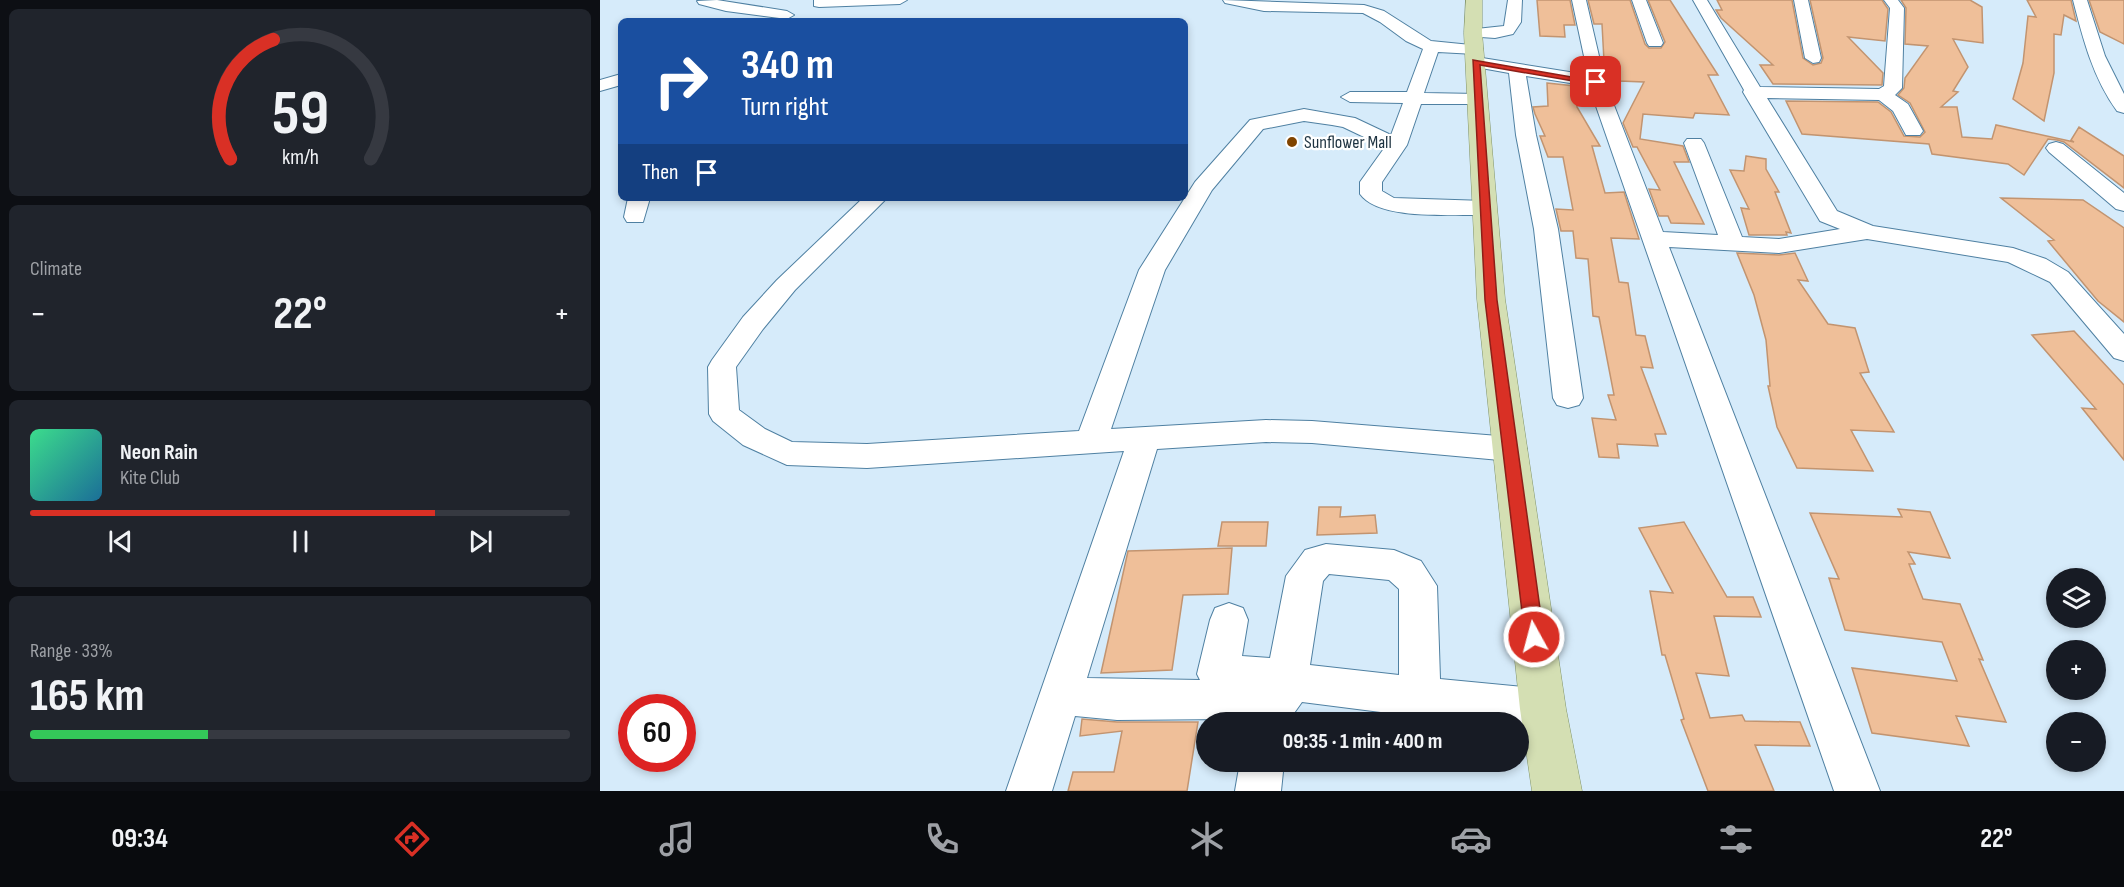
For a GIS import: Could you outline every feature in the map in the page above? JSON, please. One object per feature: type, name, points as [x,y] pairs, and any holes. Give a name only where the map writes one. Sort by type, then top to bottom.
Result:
[{"type":"main road","points":[[1474,0],[1491,300],[1543,709],[1557,791]]},
{"type":"street","points":[[704,1],[726,7],[808,7],[900,0]]},
{"type":"street","points":[[1230,0],[1264,7],[1352,8],[1377,11],[1419,42],[1432,46],[1475,48],[1517,70],[1596,82]]},
{"type":"street","points":[[1475,48],[1512,30],[1515,24],[1515,0]]},
{"type":"street","points":[[1579,0],[1596,82],[1857,791]]},
{"type":"street","points":[[1639,0],[1655,44]]},
{"type":"street","points":[[1700,0],[1828,228]]},
{"type":"street","points":[[1801,0],[1813,58]]},
{"type":"street","points":[[1883,95],[1893,88],[1898,8],[1891,0]]},
{"type":"street","points":[[2080,0],[2106,79],[2114,95],[2124,107]]},
{"type":"street","points":[[780,18],[808,7]]},
{"type":"street","points":[[1432,46],[1397,145],[1371,182],[1371,194],[1376,199],[1395,205],[1485,208]]},
{"type":"street","points":[[2098,52],[2115,52]]},
{"type":"street","points":[[1517,70],[1526,135],[1546,229],[1569,398]]},
{"type":"street","points":[[1752,92],[1883,95],[1901,108],[1913,131]]},
{"type":"street","points":[[1350,97],[1478,99]]},
{"type":"street","points":[[1091,442],[1152,270],[1203,187],[1257,124],[1304,115],[1332,118],[1348,122],[1397,145]]},
{"type":"street","points":[[1694,143],[1733,243]]},
{"type":"street","points":[[2056,148],[2124,204]]},
{"type":"street","points":[[873,201],[786,285],[722,368],[724,414],[754,438],[787,453],[867,456],[1266,431],[1312,432],[1510,449]]},
{"type":"street","points":[[1654,240],[1779,246],[1828,228],[1868,232],[2013,255],[2037,264],[2059,277],[2124,352]]},
{"type":"street","points":[[1029,791],[1144,440]]},
{"type":"street","points":[[1294,678],[1289,667],[1305,576],[1310,568],[1326,559],[1394,566],[1408,572],[1418,586],[1420,697]]},
{"type":"street","points":[[1229,620],[1218,674],[1294,678],[1308,686],[1543,709]]},
{"type":"street","points":[[1271,712],[1294,678]]},
{"type":"street","points":[[1061,695],[1117,700],[1234,699],[1250,712]]},
{"type":"street","points":[[1258,791],[1261,772]]},
{"type":"building","points":[[1537,0],[1570,0],[1575,25],[1564,25],[1565,37],[1540,36]]},
{"type":"building","points":[[1588,0],[1630,0],[1645,44],[1649,48],[1661,48],[1665,42],[1648,0],[1670,0],[1718,75],[1708,75],[1729,115],[1695,113],[1693,118],[1643,114],[1640,139],[1683,146],[1689,162],[1674,162],[1704,224],[1671,223],[1668,216],[1659,216],[1649,189],[1660,190],[1637,147],[1633,147],[1623,123],[1644,82],[1619,81],[1613,61],[1604,61],[1602,24],[1594,24]]},
{"type":"building","points":[[1717,0],[1792,0],[1803,58],[1813,65],[1821,63],[1823,58],[1810,0],[1882,0],[1888,9],[1885,41],[1848,37],[1883,73],[1882,85],[1773,84],[1760,65],[1773,65],[1721,18],[1716,10],[1722,10]]},
{"type":"building","points":[[1901,0],[1970,0],[1982,7],[1983,43],[1953,39],[1968,67],[1953,91],[1958,92],[1941,107],[1957,107],[1962,137],[1992,139],[1996,125],[2074,142],[2071,140],[2079,127],[2124,156],[2124,188],[2064,142],[2057,140],[2048,139],[2024,175],[2008,164],[1932,154],[1929,144],[1802,134],[1786,101],[1878,102],[1891,112],[1904,136],[1920,137],[1925,132],[1910,103],[1898,95],[1904,88],[1905,78],[1928,46],[1905,44],[1906,8]]},
{"type":"building","points":[[2027,0],[2071,0],[2076,21],[2064,15],[2061,35],[2054,34],[2054,73],[2044,121],[2013,99],[2023,63],[2028,16],[2036,17]]},
{"type":"building","points":[[2089,0],[2124,0],[2124,44],[2100,32]]},
{"type":"building","points":[[1547,83],[1575,86],[1577,107],[1600,146],[1592,146],[1605,193],[1624,192],[1639,239],[1611,238],[1619,282],[1628,283],[1636,335],[1645,336],[1653,368],[1641,367],[1666,434],[1655,434],[1658,446],[1617,444],[1619,458],[1599,457],[1592,418],[1616,420],[1608,395],[1614,395],[1599,317],[1593,316],[1588,259],[1576,258],[1573,231],[1561,231],[1556,209],[1573,210],[1563,157],[1548,157],[1540,136],[1545,136],[1533,107],[1548,106]]},
{"type":"building","points":[[1746,156],[1766,159],[1766,169],[1779,192],[1775,192],[1791,233],[1786,232],[1787,235],[1749,235],[1741,208],[1749,209],[1730,170],[1744,171]]},
{"type":"building","points":[[2001,198],[2083,200],[2124,228],[2124,322],[2098,301],[2048,241],[2054,240]]},
{"type":"building","points":[[1737,253],[1779,255],[1795,253],[1808,281],[1798,280],[1828,324],[1855,328],[1869,372],[1860,373],[1894,432],[1851,430],[1873,471],[1797,468],[1777,427],[1768,386],[1770,386],[1766,340],[1754,295]]},
{"type":"building","points":[[2074,331],[2124,385],[2124,460],[2082,408],[2096,409],[2032,335]]},
{"type":"building","points":[[1319,507],[1341,507],[1340,517],[1375,515],[1377,533],[1317,535]]},
{"type":"building","points":[[1898,509],[1930,512],[1950,558],[1908,552],[1915,564],[1909,564],[1923,599],[1960,604],[1983,660],[1979,659],[2006,722],[1956,716],[1969,746],[1872,733],[1852,668],[1957,681],[1942,642],[1845,630],[1829,578],[1839,579],[1810,513],[1902,517]]},
{"type":"building","points":[[1222,522],[1268,522],[1266,546],[1218,546]]},
{"type":"building","points":[[1684,522],[1727,597],[1753,597],[1761,617],[1714,616],[1729,676],[1696,673],[1710,718],[1742,715],[1745,721],[1800,722],[1810,746],[1755,745],[1774,791],[1708,791],[1681,720],[1684,719],[1665,655],[1662,655],[1650,591],[1673,593],[1639,528]]},
{"type":"building","points":[[1232,548],[1228,594],[1183,595],[1172,670],[1101,673],[1128,551]]},
{"type":"building","points":[[1082,719],[1117,722],[1196,722],[1187,791],[1068,791],[1073,772],[1114,772],[1122,731],[1080,736]]},
{"type":"place","name":"Sunflower Mall","points":[[1292,142]]},
{"type":"route","points":[[1534,637],[1491,300],[1476,62],[1559,78],[1596,82]]}]
